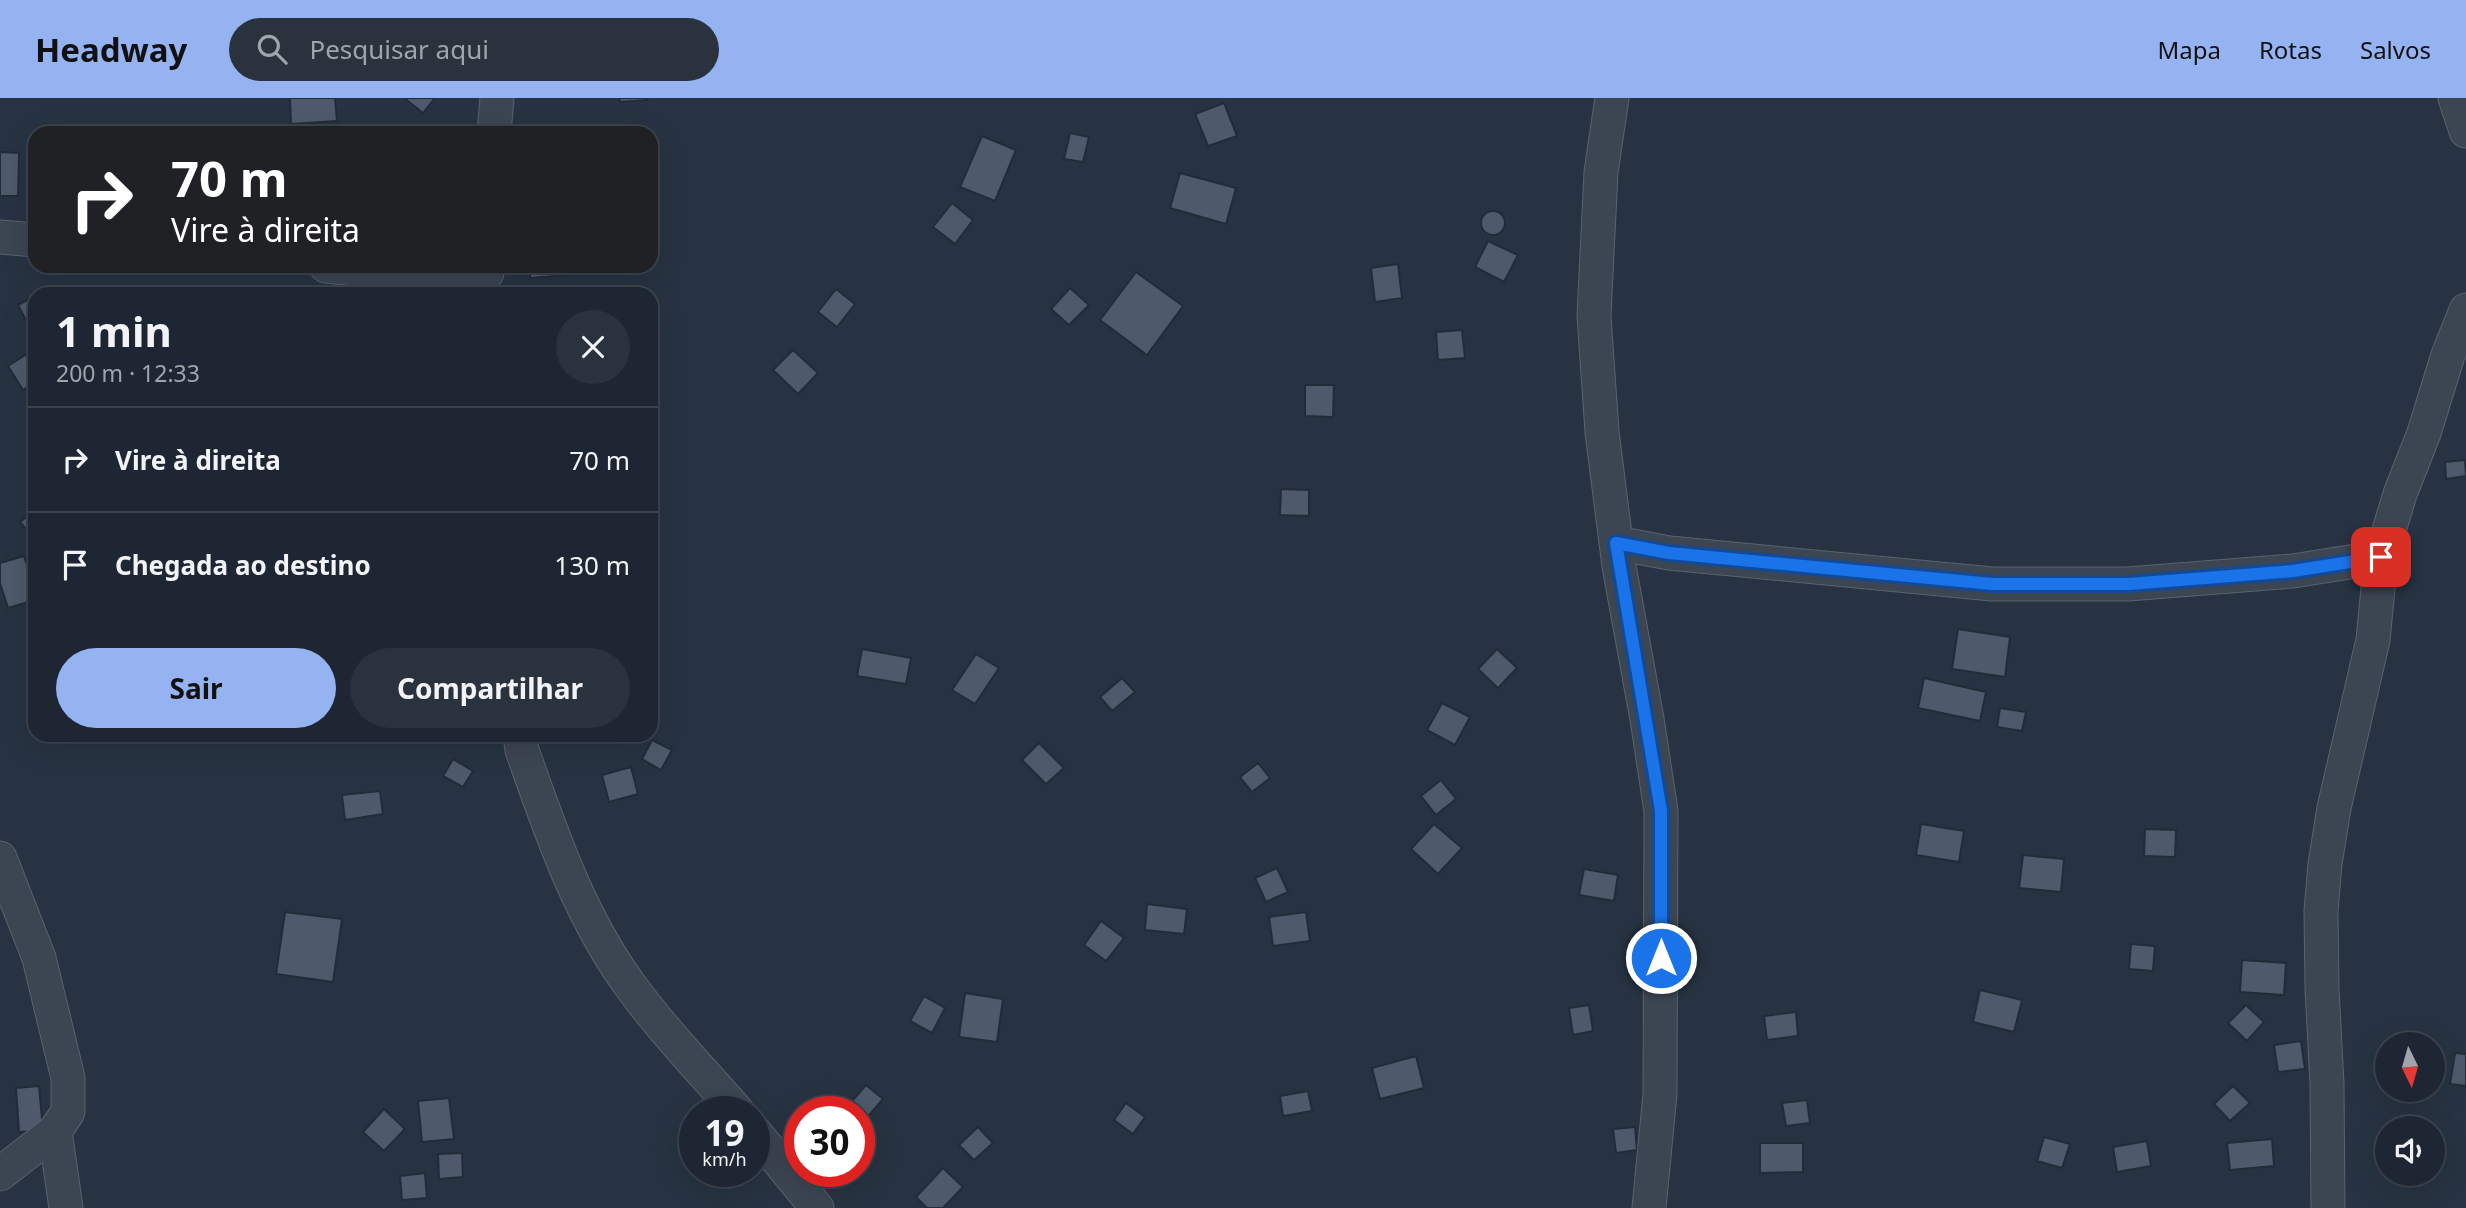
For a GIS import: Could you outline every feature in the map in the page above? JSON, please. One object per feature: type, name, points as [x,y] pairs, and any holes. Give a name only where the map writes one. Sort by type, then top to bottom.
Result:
[{"type":"street","points":[[495,126],[497,98]]},
{"type":"street","points":[[1612,98],[1601,172],[1594,316],[1602,432],[1616,543],[1661,811],[1660,1094],[1649,1208]]},
{"type":"street","points":[[2455,98],[2466,131]]},
{"type":"street","points":[[0,237],[28,239]]},
{"type":"street","points":[[412,273],[487,278]]},
{"type":"street","points":[[2328,1208],[2321,911],[2325,864],[2334,808],[2373,640],[2381,557],[2400,494],[2466,310]]},
{"type":"street","points":[[1616,543],[1669,553],[1992,584],[2129,584],[2293,571],[2381,557]]},
{"type":"street","points":[[521,742],[554,839],[596,930],[635,992],[724,1096]]},
{"type":"street","points":[[0,858],[39,958],[68,1078],[68,1112],[55,1131],[0,1174]]},
{"type":"street","points":[[55,1131],[66,1208]]},
{"type":"street","points":[[770,1151],[817,1208]]},
{"type":"building","points":[[290,98],[335,98],[337,121],[291,124]]},
{"type":"building","points":[[404,98],[435,98],[423,113]]},
{"type":"building","points":[[619,98],[646,98],[647,100],[620,102]]},
{"type":"building","points":[[1224,103],[1237,136],[1208,146],[1195,114]]},
{"type":"building","points":[[1070,133],[1089,137],[1083,162],[1064,159]]},
{"type":"building","points":[[982,136],[1016,150],[995,201],[960,187]]},
{"type":"building","points":[[0,152],[19,153],[18,196],[0,196]]},
{"type":"building","points":[[1180,173],[1236,188],[1226,224],[1170,208]]},
{"type":"building","points":[[952,203],[973,220],[955,244],[933,227]]},
{"type":"building","points":[[1493,211],[1502,214],[1505,223],[1502,232],[1493,235],[1484,232],[1481,223],[1484,214]]},
{"type":"building","points":[[1488,241],[1518,255],[1504,282],[1475,267]]},
{"type":"building","points":[[1398,264],[1402,298],[1375,302],[1371,268]]},
{"type":"building","points":[[1136,272],[1183,306],[1147,355],[1100,320]]},
{"type":"building","points":[[530,273],[569,275],[530,278]]},
{"type":"building","points":[[1070,288],[1089,305],[1069,325],[1051,309]]},
{"type":"building","points":[[836,289],[855,304],[837,327],[818,312]]},
{"type":"building","points":[[28,300],[28,324],[18,305]]},
{"type":"building","points":[[1462,330],[1465,358],[1438,360],[1436,332]]},
{"type":"building","points":[[793,350],[818,373],[798,394],[773,370]]},
{"type":"building","points":[[28,353],[28,387],[23,390],[8,366]]},
{"type":"building","points":[[1305,385],[1334,385],[1333,417],[1305,416]]},
{"type":"building","points":[[2465,460],[2466,476],[2446,479],[2445,462]]},
{"type":"building","points":[[1281,489],[1309,490],[1309,516],[1280,515]]},
{"type":"building","points":[[28,516],[28,531],[20,522]]},
{"type":"building","points":[[24,556],[28,569],[28,602],[8,608],[0,583],[0,563]]},
{"type":"building","points":[[1958,629],[2010,637],[2005,677],[1952,669]]},
{"type":"building","points":[[862,649],[911,658],[906,684],[857,676]]},
{"type":"building","points":[[1497,649],[1517,668],[1498,688],[1478,669]]},
{"type":"building","points":[[976,654],[999,668],[975,704],[952,690]]},
{"type":"building","points":[[1122,678],[1135,692],[1112,711],[1100,697]]},
{"type":"building","points":[[1924,678],[1986,692],[1980,721],[1918,708]]},
{"type":"building","points":[[1442,703],[1470,717],[1455,745],[1427,730]]},
{"type":"building","points":[[2000,708],[2026,712],[2022,731],[1997,727]]},
{"type":"building","points":[[651,742],[672,750],[661,770],[642,759]]},
{"type":"building","points":[[1039,743],[1064,768],[1046,784],[1022,760]]},
{"type":"building","points":[[453,759],[473,771],[463,787],[443,776]]},
{"type":"building","points":[[1258,763],[1270,778],[1252,792],[1240,777]]},
{"type":"building","points":[[631,767],[638,794],[609,802],[602,775]]},
{"type":"building","points":[[1441,780],[1456,799],[1436,815],[1421,796]]},
{"type":"building","points":[[380,791],[383,814],[345,820],[342,795]]},
{"type":"building","points":[[1434,824],[1462,848],[1438,874],[1411,849]]},
{"type":"building","points":[[1921,824],[1964,831],[1959,862],[1916,855]]},
{"type":"building","points":[[2145,829],[2176,830],[2175,857],[2144,856]]},
{"type":"building","points":[[2023,855],[2064,859],[2061,892],[2019,888]]},
{"type":"building","points":[[1277,868],[1288,892],[1266,902],[1255,878]]},
{"type":"building","points":[[1584,869],[1618,875],[1614,901],[1579,895]]},
{"type":"building","points":[[1147,904],[1187,909],[1184,934],[1145,930]]},
{"type":"building","points":[[285,912],[342,919],[333,982],[276,974]]},
{"type":"building","points":[[1306,912],[1310,941],[1273,946],[1269,917]]},
{"type":"building","points":[[1101,921],[1124,938],[1106,961],[1084,945]]},
{"type":"building","points":[[2131,944],[2155,946],[2153,971],[2129,969]]},
{"type":"building","points":[[2242,960],[2286,963],[2284,995],[2240,992]]},
{"type":"building","points":[[1980,990],[2022,1000],[2014,1032],[1973,1022]]},
{"type":"building","points":[[965,993],[1003,999],[997,1042],[959,1037]]},
{"type":"building","points":[[924,996],[945,1008],[932,1033],[910,1021]]},
{"type":"building","points":[[1589,1005],[1593,1031],[1573,1035],[1569,1008]]},
{"type":"building","points":[[2246,1005],[2264,1022],[2247,1041],[2228,1023]]},
{"type":"building","points":[[1796,1012],[1798,1036],[1767,1040],[1764,1016]]},
{"type":"building","points":[[2301,1041],[2305,1069],[2278,1072],[2274,1045]]},
{"type":"building","points":[[2455,1053],[2466,1054],[2466,1086],[2450,1084]]},
{"type":"building","points":[[1416,1056],[1424,1088],[1380,1099],[1372,1068]]},
{"type":"building","points":[[866,1085],[883,1099],[875,1108],[875,1096],[856,1096]]},
{"type":"building","points":[[39,1086],[43,1130],[19,1132],[16,1088]]},
{"type":"building","points":[[2233,1086],[2250,1103],[2230,1121],[2214,1104]]},
{"type":"building","points":[[1308,1091],[1312,1111],[1283,1116],[1280,1096]]},
{"type":"building","points":[[449,1098],[454,1139],[422,1142],[418,1101]]},
{"type":"building","points":[[1807,1100],[1810,1123],[1786,1126],[1782,1103]]},
{"type":"building","points":[[1126,1103],[1145,1117],[1133,1134],[1114,1120]]},
{"type":"building","points":[[384,1109],[405,1129],[384,1151],[363,1132]]},
{"type":"building","points":[[978,1127],[993,1143],[974,1160],[959,1145]]},
{"type":"building","points":[[1635,1127],[1637,1150],[1616,1153],[1613,1129]]},
{"type":"building","points":[[2044,1137],[2070,1144],[2062,1168],[2037,1161]]},
{"type":"building","points":[[2272,1139],[2274,1166],[2230,1170],[2227,1143]]},
{"type":"building","points":[[2147,1141],[2151,1166],[2117,1172],[2113,1147]]},
{"type":"building","points":[[1760,1143],[1803,1143],[1803,1172],[1760,1173]]},
{"type":"building","points":[[462,1153],[463,1177],[439,1179],[438,1154]]},
{"type":"building","points":[[943,1168],[963,1187],[943,1208],[927,1208],[916,1197]]},
{"type":"building","points":[[425,1173],[427,1198],[402,1200],[400,1176]]},
{"type":"route","points":[[1661,958],[1661,811],[1616,543],[1669,553],[1992,584],[2129,584],[2293,571],[2381,557]]}]
